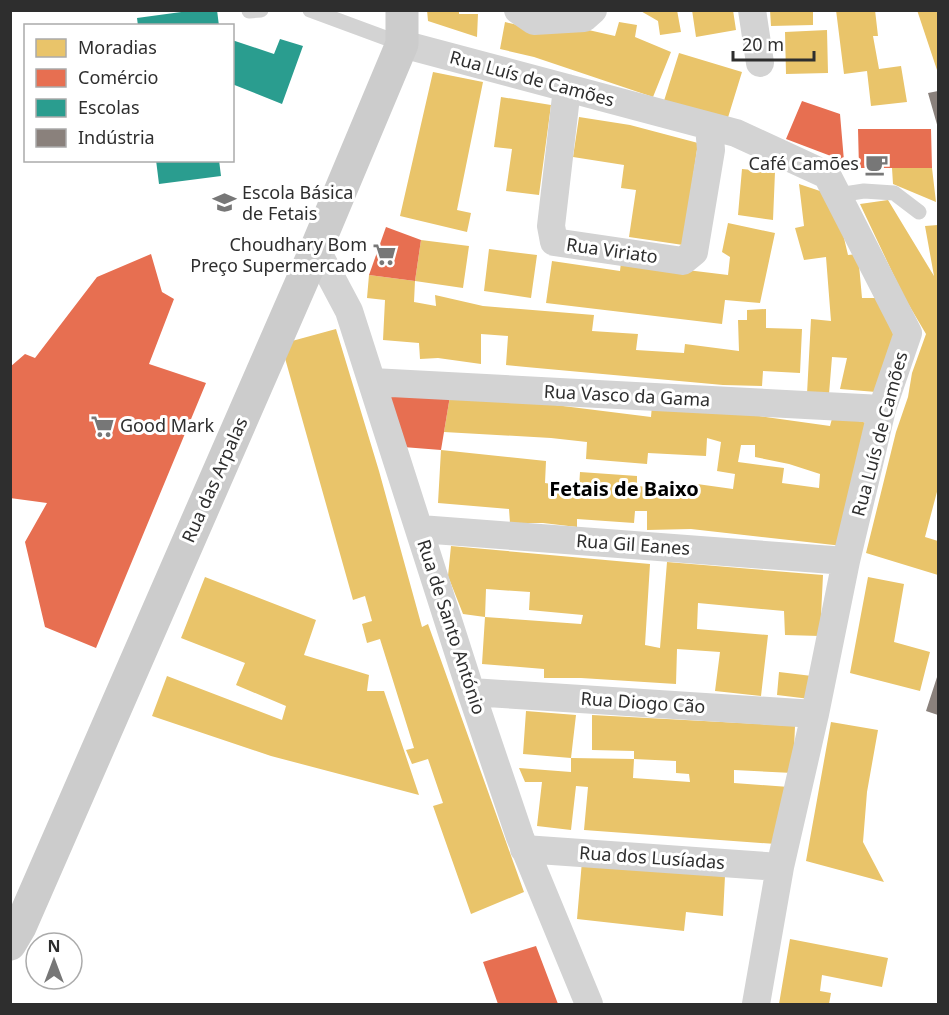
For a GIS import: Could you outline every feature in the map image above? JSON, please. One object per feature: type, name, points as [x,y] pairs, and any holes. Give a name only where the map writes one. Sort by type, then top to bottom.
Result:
[{"type":"street","name":"Rua das Arpalas","points":[[10,944],[20,927],[316,249],[402,44],[402,10]]},
{"type":"street","points":[[518,10],[534,21],[584,18],[593,10]]},
{"type":"street","points":[[752,10],[760,63]]},
{"type":"street","name":"Rua Luís de Camões","points":[[402,44],[735,133],[827,175],[908,333],[882,409],[846,561],[815,714],[780,867],[756,1005]]},
{"type":"street","name":"Rua Viriato","points":[[567,88],[551,226],[554,242],[683,261],[694,252],[711,150],[709,126]]},
{"type":"street","name":"Rua de Santo António","points":[[316,249],[349,311],[471,692],[524,849],[589,1005]]},
{"type":"street","name":"Rua Vasco da Gama","points":[[372,382],[882,409]]},
{"type":"street","name":"Rua Gil Eanes","points":[[420,529],[846,561]]},
{"type":"street","name":"Rua Diogo Cão","points":[[471,692],[815,714]]},
{"type":"street","name":"Rua dos Lusíadas","points":[[524,849],[780,867]]},
{"type":"lane","points":[[310,10],[402,44]]},
{"type":"lane","points":[[838,195],[864,191],[894,193],[919,212]]},
{"type":"building: Moradias","points":[[427,10],[459,10],[459,14],[478,14],[477,37],[428,21]]},
{"type":"building: Moradias","points":[[639,10],[677,10],[681,32],[660,35],[658,21]]},
{"type":"building: Moradias","points":[[692,10],[733,10],[736,30],[696,37]]},
{"type":"building: Moradias","points":[[770,10],[813,10],[813,25],[771,26]]},
{"type":"building: Moradias","points":[[836,10],[875,10],[878,36],[873,36],[879,69],[901,66],[907,102],[871,106],[867,71],[844,74]]},
{"type":"building: Moradias","points":[[917,10],[938,10],[938,73]]},
{"type":"building: Moradias","points":[[505,22],[540,30],[562,24],[615,36],[619,22],[637,25],[635,37],[671,52],[653,97],[534,57],[500,49]]},
{"type":"building: Moradias","points":[[827,30],[828,73],[786,74],[785,32]]},
{"type":"building: Moradias","points":[[679,53],[742,72],[726,124],[663,104]]},
{"type":"building: Moradias","points":[[433,72],[483,82],[457,210],[471,213],[467,232],[400,216]]},
{"type":"building: Moradias","points":[[501,97],[551,105],[539,195],[506,191],[512,149],[494,147]]},
{"type":"building: Moradias","points":[[579,117],[630,125],[698,143],[683,245],[629,237],[636,190],[621,188],[624,165],[573,157]]},
{"type":"building: Moradias","points":[[892,168],[932,168],[936,202],[893,184]]},
{"type":"building: Moradias","points":[[742,169],[775,172],[773,220],[738,215]]},
{"type":"building: Moradias","points":[[799,184],[823,192],[840,221],[848,255],[858,254],[862,298],[879,298],[895,339],[876,392],[840,389],[847,358],[832,357],[829,394],[807,394],[811,319],[831,321],[826,257],[804,260],[795,228],[804,226]]},
{"type":"building: Moradias","points":[[888,200],[934,276],[925,226],[938,225],[938,488],[925,537],[938,541],[938,575],[866,553],[896,432],[908,397],[912,373],[926,334],[903,295],[860,204]]},
{"type":"building: Moradias","points":[[728,223],[775,233],[760,303],[725,300],[722,324],[546,303],[552,261],[620,271],[621,262],[728,275],[730,257],[722,252]]},
{"type":"building: Moradias","points":[[421,240],[469,246],[463,288],[415,281]]},
{"type":"building: Moradias","points":[[489,249],[537,255],[531,298],[484,291]]},
{"type":"building: Moradias","points":[[369,275],[415,281],[414,302],[436,306],[435,295],[483,306],[594,315],[592,331],[638,334],[636,350],[684,353],[685,344],[739,351],[738,320],[747,320],[747,310],[766,309],[766,328],[802,329],[800,373],[763,371],[762,386],[723,385],[506,365],[508,336],[481,334],[481,364],[438,358],[420,359],[419,343],[383,340],[385,300],[367,298]]},
{"type":"building: Moradias","points":[[336,329],[379,471],[422,627],[428,624],[524,892],[471,914],[433,806],[443,803],[428,759],[412,764],[406,750],[414,748],[380,639],[367,643],[362,624],[372,621],[365,596],[353,600],[281,344]]},
{"type":"building: Moradias","points":[[450,396],[555,405],[651,417],[652,405],[830,426],[833,415],[867,423],[843,546],[691,529],[647,530],[647,511],[635,511],[634,523],[577,519],[577,527],[543,523],[510,523],[509,509],[438,503],[441,450],[546,461],[545,483],[579,488],[580,472],[637,476],[637,486],[696,491],[697,484],[733,489],[735,474],[717,471],[721,442],[707,438],[706,456],[648,453],[647,464],[586,459],[587,442],[444,432]],"holes":[[[741,445],[755,445],[755,457],[789,464],[820,474],[819,488],[782,483],[784,468],[738,462]]]},
{"type":"building: Moradias","points":[[451,546],[650,564],[645,645],[660,648],[667,562],[823,575],[820,636],[785,635],[784,611],[698,603],[697,629],[768,635],[761,696],[715,691],[720,652],[677,649],[676,684],[544,678],[544,669],[482,664],[485,617],[463,614],[448,576]],"holes":[[[486,589],[530,592],[529,610],[583,615],[581,624],[485,617]]]},
{"type":"building: Moradias","points":[[205,577],[316,620],[304,655],[369,675],[367,691],[384,691],[419,795],[271,756],[152,716],[167,676],[282,720],[286,706],[236,685],[245,663],[181,638]]},
{"type":"building: Moradias","points":[[868,577],[904,584],[894,642],[930,652],[920,691],[850,673]]},
{"type":"building: Moradias","points":[[779,672],[812,676],[810,699],[777,695]]},
{"type":"building: Moradias","points":[[526,711],[576,715],[571,758],[523,754]]},
{"type":"building: Moradias","points":[[592,715],[795,726],[793,773],[734,770],[734,783],[789,787],[776,844],[584,830],[588,787],[576,786],[571,830],[537,826],[542,782],[525,782],[519,768],[571,772],[571,758],[634,759],[634,751],[592,750]],"holes":[[[634,759],[676,761],[676,773],[689,774],[690,782],[633,778]]]},
{"type":"building: Moradias","points":[[831,722],[878,730],[867,792],[863,842],[884,882],[806,861]]},
{"type":"building: Moradias","points":[[582,861],[725,876],[723,916],[686,912],[684,931],[577,919]]},
{"type":"building: Moradias","points":[[790,939],[888,958],[882,987],[822,975],[820,991],[831,993],[829,1004],[779,1004]]},
{"type":"building: Comércio","points":[[802,101],[840,114],[844,161],[786,139]]},
{"type":"building: Comércio","points":[[858,129],[931,129],[932,168],[859,168]]},
{"type":"building: Comércio","points":[[386,227],[421,240],[415,281],[369,275]]},
{"type":"building: Comércio","points":[[151,254],[162,292],[174,299],[149,364],[206,383],[96,648],[45,627],[25,542],[47,503],[10,498],[10,367],[25,354],[35,358],[97,277]]},
{"type":"building: Comércio","points":[[389,391],[450,396],[441,450],[403,447]]},
{"type":"building: Comércio","points":[[536,946],[558,1004],[498,1004],[483,962]]},
{"type":"building: Escolas","points":[[196,10],[217,10],[219,24],[138,24],[137,18]]},
{"type":"building: Escolas","points":[[280,39],[303,46],[282,104],[234,85],[234,41],[274,54]]},
{"type":"building: Escolas","points":[[156,162],[219,162],[221,176],[159,184]]},
{"type":"building: Indústria","points":[[938,91],[938,128],[928,93]]},
{"type":"building: Indústria","points":[[938,674],[938,715],[926,711]]},
{"type":"place","name":"Café Camões","points":[[877,164]]},
{"type":"place","name":"Escola Básica de Fetais","points":[[224,203]]},
{"type":"place","name":"Choudhary Bom Preço Supermercado","points":[[385,255]]},
{"type":"place","name":"Good Mark","points":[[102,426]]},
{"type":"district","name":"Fetais de Baixo","points":[[624,489]]}]
